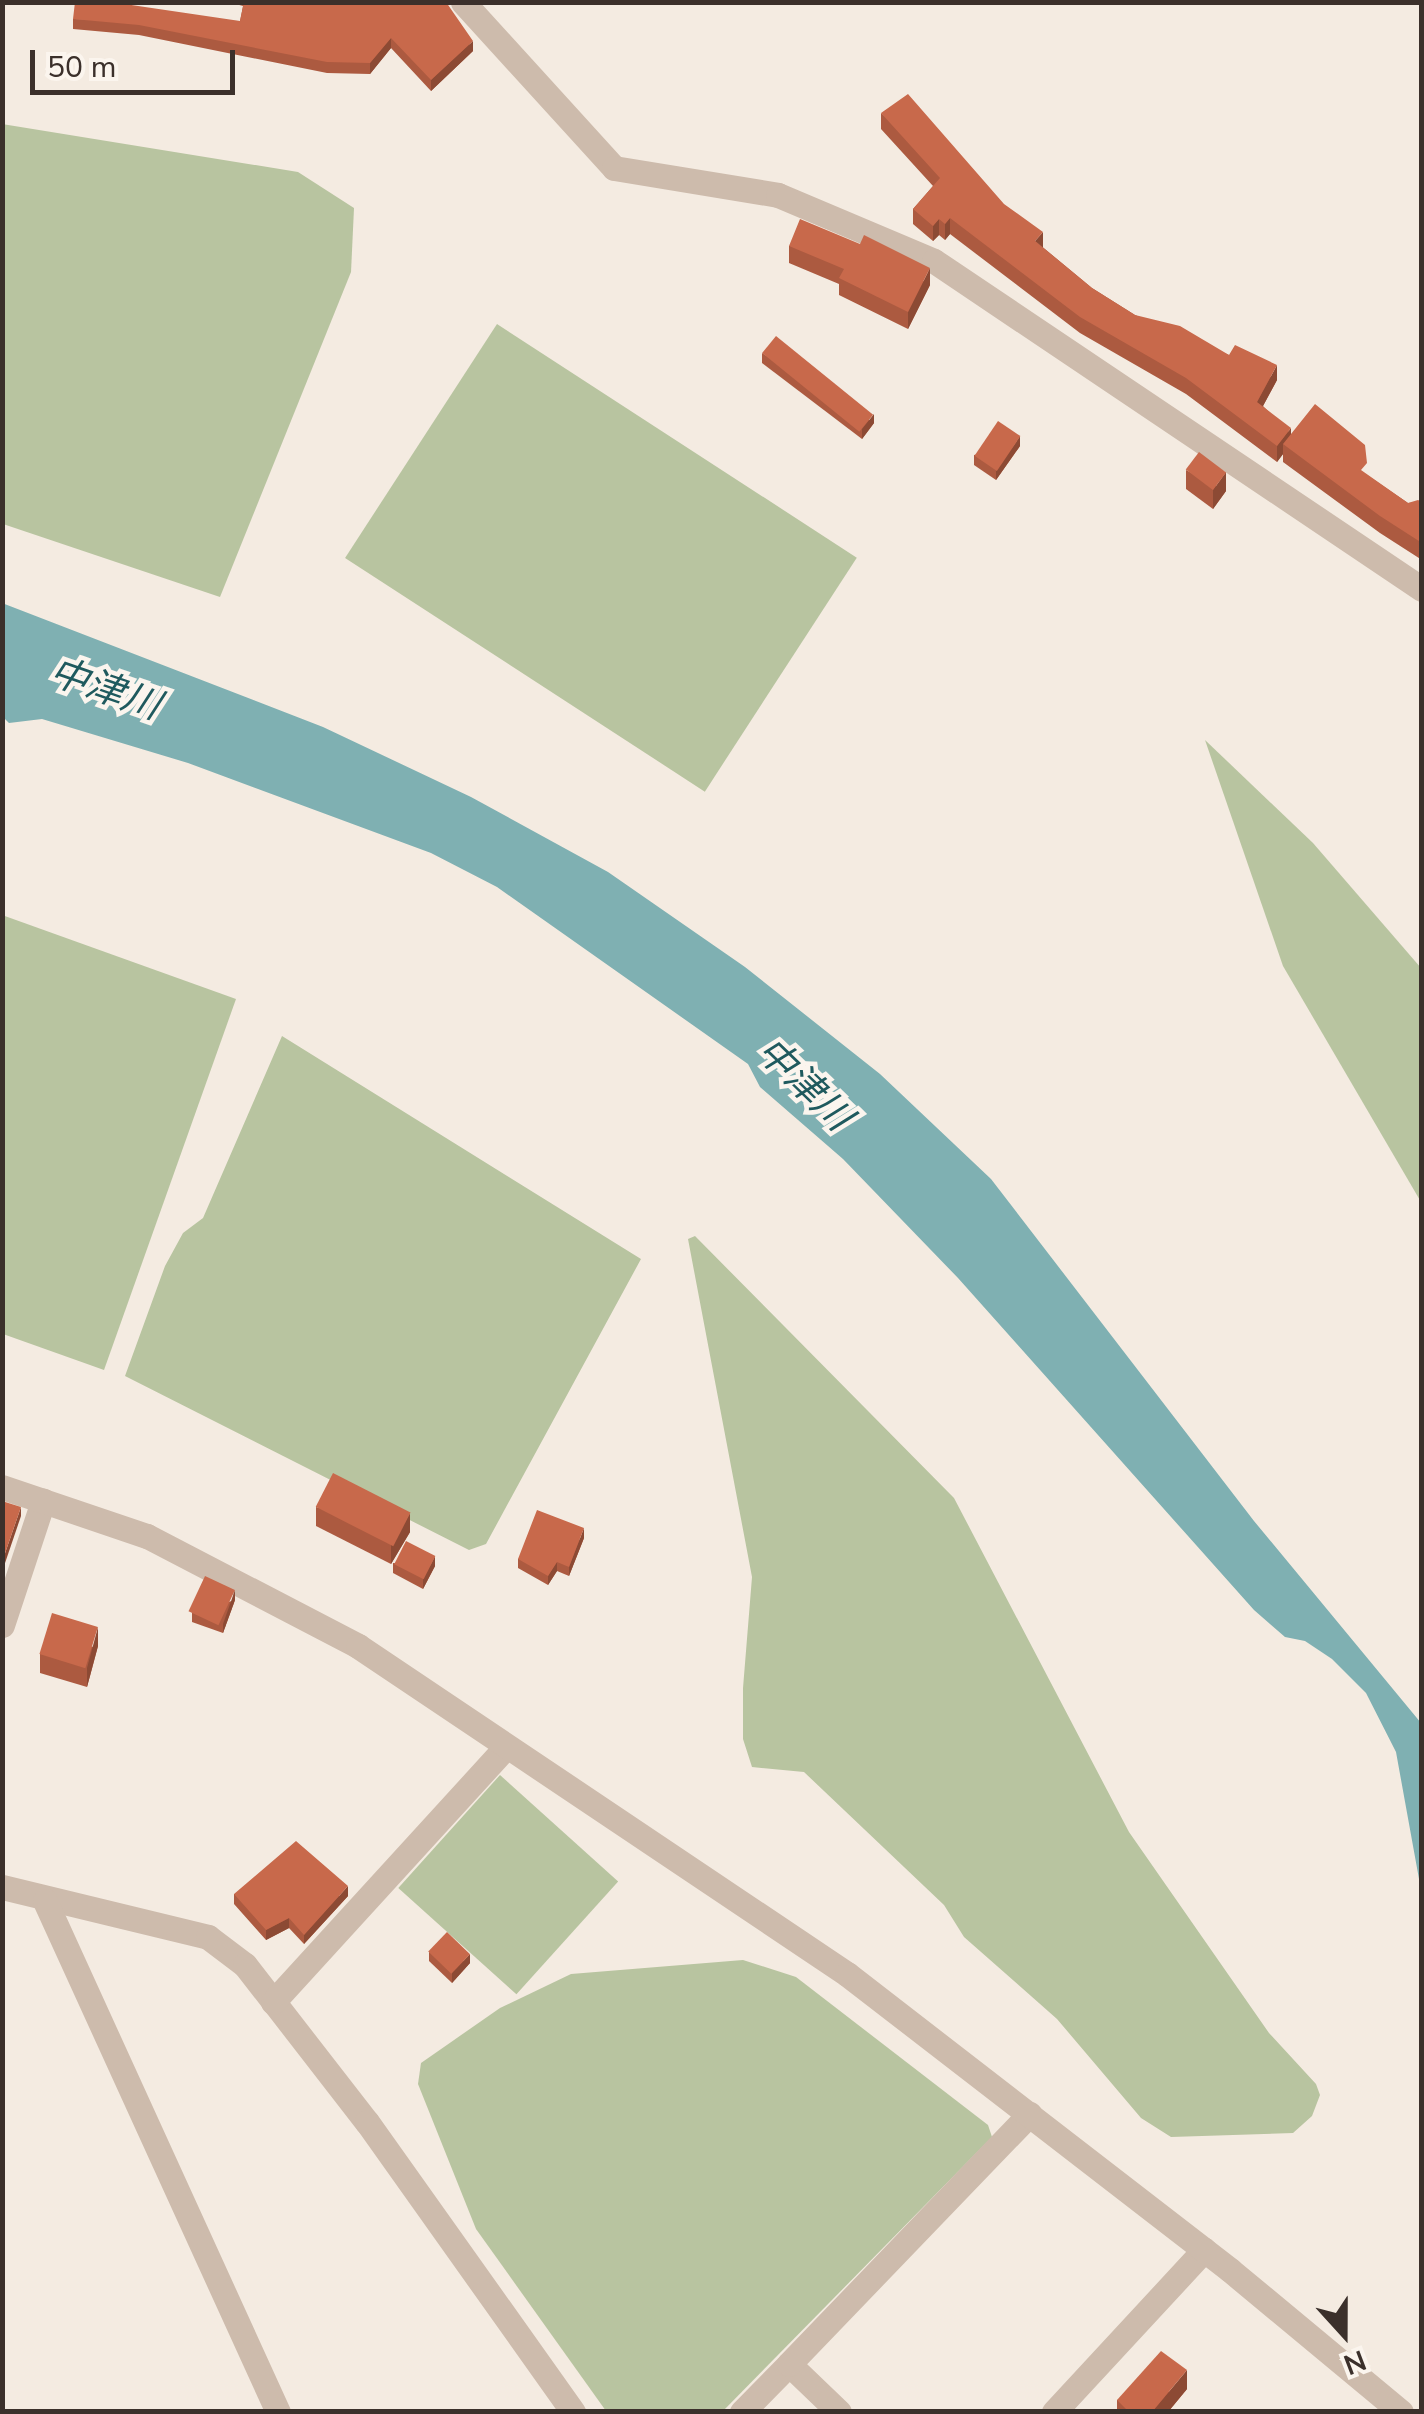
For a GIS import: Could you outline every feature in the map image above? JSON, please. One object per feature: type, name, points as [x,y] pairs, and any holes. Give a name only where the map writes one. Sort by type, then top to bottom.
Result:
[{"type":"street","points":[[464,2],[614,168],[778,196],[934,261],[1422,590]]},
{"type":"street","points":[[2,1487],[148,1536],[290,1608],[506,1747],[847,1974],[1204,2250],[1401,2412]]},
{"type":"street","points":[[2,1625],[43,1501]]},
{"type":"street","points":[[273,2002],[506,1747]]},
{"type":"street","points":[[2,1886],[45,1901],[208,1937],[244,1965],[572,2412]]},
{"type":"street","points":[[45,1901],[278,2412]]},
{"type":"street","points":[[742,2412],[1030,2114]]},
{"type":"street","points":[[1054,2412],[1204,2250]]},
{"type":"street","points":[[789,2364],[839,2412]]},
{"type":"green space","points":[[2,124],[298,172],[354,208],[351,272],[220,597],[3,524]]},
{"type":"green space","points":[[497,324],[857,558],[705,792],[345,558]]},
{"type":"green space","points":[[1205,740],[1313,843],[1421,968],[1421,1202],[1283,966]]},
{"type":"green space","points":[[2,915],[236,999],[104,1370],[3,1334]]},
{"type":"green space","points":[[282,1036],[641,1259],[486,1544],[469,1550],[125,1376],[165,1266],[183,1233],[203,1218]]},
{"type":"green space","points":[[695,1236],[954,1498],[1129,1832],[1269,2033],[1316,2084],[1320,2095],[1312,2116],[1293,2133],[1171,2137],[1141,2118],[1057,2019],[964,1937],[944,1905],[804,1772],[752,1767],[743,1739],[743,1688],[752,1577],[688,1239]]},
{"type":"green space","points":[[500,1775],[618,1881],[516,1994],[398,1888]]},
{"type":"green space","points":[[743,1960],[796,1977],[988,2125],[992,2137],[723,2411],[606,2411],[476,2229],[418,2084],[421,2063],[500,2008],[571,1974]]},
{"type":"water","name":"中津川","points":[[2,603],[323,727],[471,797],[608,872],[745,967],[880,1074],[991,1179],[1254,1521],[1421,1723],[1421,1890],[1396,1752],[1366,1693],[1332,1659],[1305,1641],[1285,1637],[1254,1610],[958,1278],[843,1159],[760,1087],[748,1064],[497,887],[431,853],[188,763],[42,719],[9,723],[3,717]]},
{"type":"building","points":[[75,2],[111,2],[240,21],[244,2],[446,2],[473,41],[431,80],[391,38],[370,63],[327,62],[139,25],[73,19]]},
{"type":"building","points":[[908,94],[1004,204],[1043,232],[1035,241],[1092,288],[1135,315],[1180,326],[1229,355],[1235,345],[1277,365],[1257,402],[1291,428],[1277,446],[1186,378],[1080,317],[950,218],[945,224],[939,219],[933,226],[913,209],[940,178],[881,113]]},
{"type":"building","points":[[800,219],[860,244],[864,235],[930,268],[908,312],[839,278],[844,269],[789,246]]},
{"type":"building","points":[[776,336],[873,415],[859,432],[762,353]]},
{"type":"building","points":[[1315,404],[1365,445],[1367,463],[1361,470],[1408,503],[1422,502],[1422,543],[1283,444]]},
{"type":"building","points":[[998,421],[1020,436],[997,471],[975,456]]},
{"type":"building","points":[[1199,452],[1226,472],[1213,490],[1186,470]]},
{"type":"building","points":[[333,1473],[411,1512],[393,1546],[316,1507]]},
{"type":"building","points":[[2,1501],[21,1507],[2,1562]]},
{"type":"building","points":[[537,1510],[584,1528],[569,1567],[557,1562],[548,1576],[518,1559]]},
{"type":"building","points":[[406,1541],[435,1556],[424,1579],[394,1564]]},
{"type":"building","points":[[205,1576],[235,1590],[218,1625],[189,1611]]},
{"type":"building","points":[[52,1613],[98,1627],[85,1668],[39,1654]]},
{"type":"building","points":[[296,1841],[348,1886],[304,1935],[289,1918],[266,1930],[234,1894]]},
{"type":"building","points":[[447,1932],[470,1954],[451,1974],[428,1951]]},
{"type":"building","points":[[1161,2351],[1187,2370],[1152,2412],[1129,2412],[1117,2400]]}]
